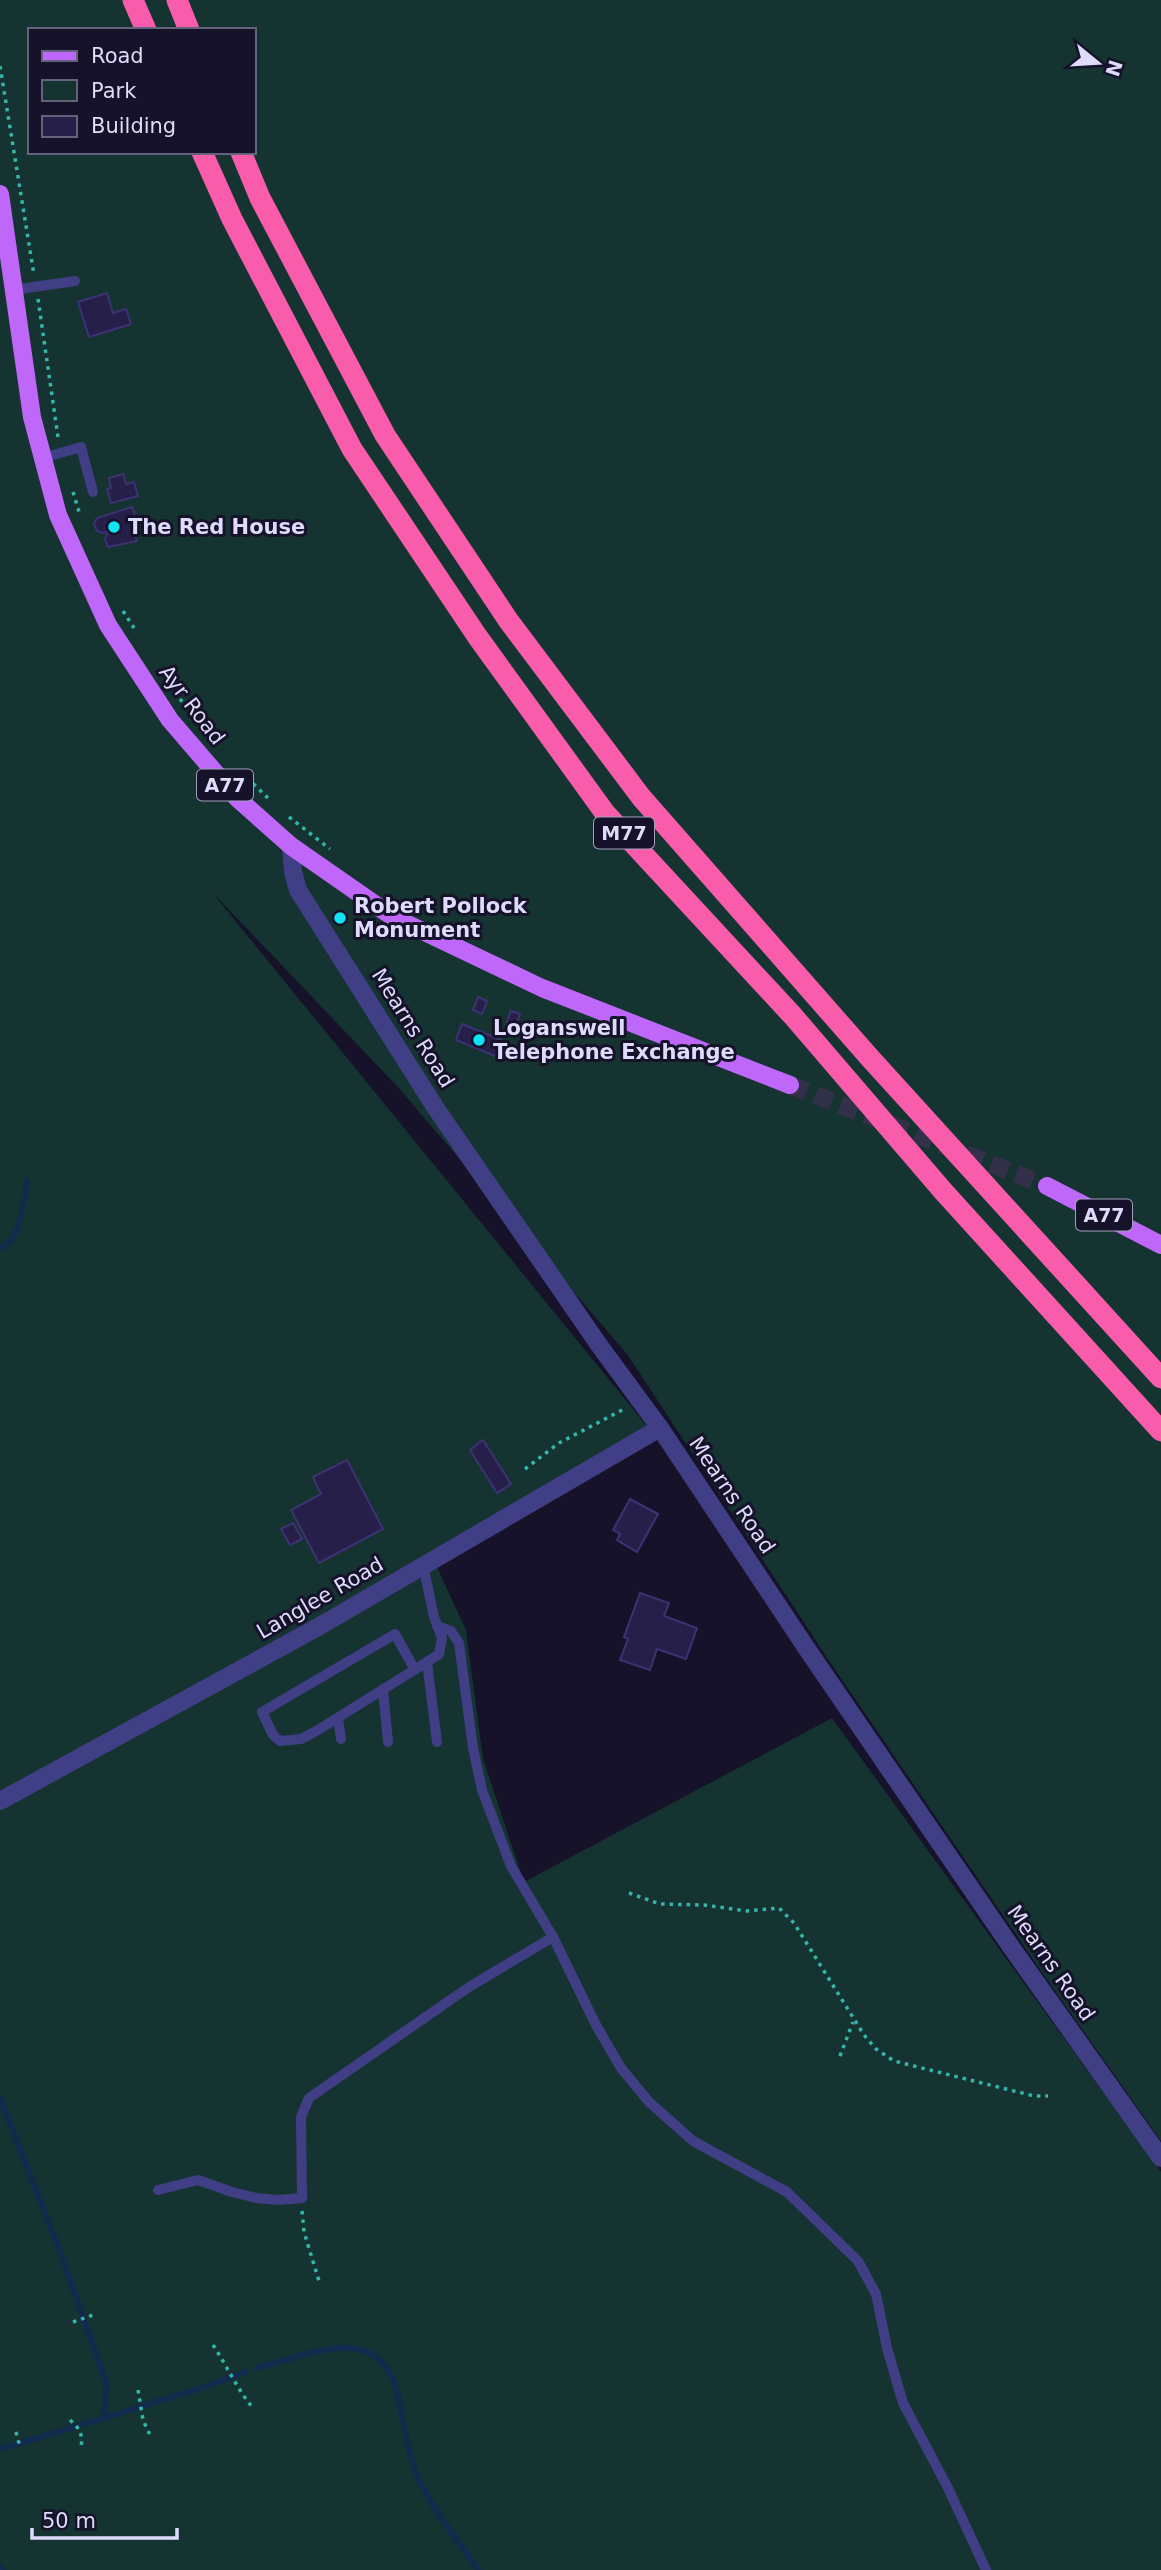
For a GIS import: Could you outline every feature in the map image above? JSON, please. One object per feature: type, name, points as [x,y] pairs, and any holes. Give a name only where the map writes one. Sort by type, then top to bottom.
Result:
[{"type":"highway","points":[[133,0],[145,28]]},
{"type":"highway","points":[[177,0],[189,28]]},
{"type":"highway","name":"M77","points":[[203,154],[232,219],[352,449],[477,636],[606,813],[793,1016],[943,1191],[1161,1431]]},
{"type":"highway","name":"M77","points":[[242,154],[260,198],[385,435],[516,631],[640,797],[870,1058],[1161,1378]]},
{"type":"main road","name":"Ayr Road","points":[[0,194],[32,417],[58,515],[115,636],[170,720],[237,798],[292,846],[393,917],[542,988],[790,1085]]},
{"type":"main road","name":"A77","points":[[1047,1186],[1161,1245]]},
{"type":"street","name":"Mearns Road","points":[[292,846],[293,872],[298,890],[435,1107],[660,1428],[947,1853],[1161,2158]]},
{"type":"street","name":"Langlee Road","points":[[0,1801],[318,1627],[660,1428]]},
{"type":"lane","points":[[13,290],[75,281]]},
{"type":"lane","points":[[43,458],[81,447],[93,492]]},
{"type":"lane","points":[[415,1670],[396,1634],[262,1712],[273,1735],[280,1741],[301,1739],[338,1718],[415,1670],[439,1654],[442,1638],[423,1565]]},
{"type":"lane","points":[[437,1626],[451,1631],[459,1643],[473,1748],[482,1790],[511,1866],[554,1937],[602,2036],[621,2068],[649,2102],[693,2141],[787,2192],[858,2261],[876,2294],[887,2348],[903,2403],[948,2488],[986,2570]]},
{"type":"lane","points":[[427,1662],[437,1742]]},
{"type":"lane","points":[[383,1689],[388,1742]]},
{"type":"lane","points":[[338,1718],[341,1739]]},
{"type":"lane","points":[[158,2190],[198,2180],[256,2198],[302,2198],[301,2117],[309,2098],[469,1987],[554,1937]]},
{"type":"path","points":[[0,66],[60,452]]},
{"type":"path","points":[[71,487],[83,523]]},
{"type":"path","points":[[121,607],[136,631]]},
{"type":"path","points":[[180,699],[211,737]]},
{"type":"path","points":[[234,765],[273,803]]},
{"type":"path","points":[[283,813],[334,852]]},
{"type":"path","points":[[525,1469],[559,1443],[640,1401]]},
{"type":"path","points":[[628,1893],[660,1904],[705,1905],[747,1911],[779,1908],[794,1923],[854,2020],[876,2049],[894,2062],[1034,2096],[1048,2096]]},
{"type":"path","points":[[840,2056],[854,2020]]},
{"type":"path","points":[[302,2198],[304,2232],[319,2281]]},
{"type":"path","points":[[72,2322],[96,2314]]},
{"type":"path","points":[[214,2345],[237,2387],[253,2408]]},
{"type":"path","points":[[139,2392],[143,2420],[150,2435]]},
{"type":"path","points":[[70,2420],[80,2429],[81,2448]]},
{"type":"path","points":[[16,2432],[20,2447]]},
{"type":"green space","points":[[0,0],[1161,0],[1161,2141],[834,1668],[627,1354],[396,1085],[211,891],[655,1436],[437,1567],[466,1630],[483,1759],[524,1882],[832,1718],[1161,2172],[1161,2570],[0,2570]]},
{"type":"building","points":[[107,293],[113,313],[126,309],[131,324],[89,337],[78,302]]},
{"type":"building","points":[[123,474],[126,484],[134,482],[138,496],[111,503],[107,489],[111,488],[109,478]]},
{"type":"building","name":"The Red House","points":[[132,507],[137,521],[131,523],[137,541],[108,547],[105,539],[107,534],[114,532],[97,531],[94,523],[97,518]]},
{"type":"building","points":[[478,997],[487,1001],[482,1014],[473,1010]]},
{"type":"building","points":[[511,1011],[520,1014],[515,1028],[506,1024]]},
{"type":"building","name":"Loganswell Telephone Exchange","points":[[462,1024],[501,1040],[495,1056],[456,1040]]},
{"type":"building","points":[[483,1440],[511,1484],[497,1493],[470,1450]]},
{"type":"building","points":[[347,1460],[383,1529],[319,1563],[291,1510],[321,1494],[313,1477]]},
{"type":"building","points":[[630,1499],[658,1514],[637,1552],[617,1540],[620,1534],[613,1530]]},
{"type":"building","points":[[293,1523],[302,1539],[290,1545],[281,1529]]},
{"type":"building","points":[[640,1593],[669,1603],[664,1616],[697,1628],[686,1659],[657,1649],[650,1670],[620,1660],[628,1639],[624,1637]]},
{"type":"waterway","points":[[0,1248],[13,1236],[17,1228],[27,1181]]},
{"type":"waterway","points":[[0,2098],[62,2257],[106,2383],[104,2418],[0,2449]]},
{"type":"waterway","points":[[256,2368],[337,2348],[357,2349],[374,2355],[387,2369],[397,2392],[409,2451],[421,2484],[478,2570]]},
{"type":"waterway","points":[[104,2418],[245,2372]]},
{"type":"waterway","points":[[0,2567],[3,2570]]},
{"type":"tunnel","points":[[790,1085],[1047,1186]]},
{"type":"place","name":"The Red House","points":[[114,527]]},
{"type":"place","name":"Robert Pollock Monument","points":[[340,918]]},
{"type":"place","name":"Loganswell Telephone Exchange","points":[[479,1040]]}]
